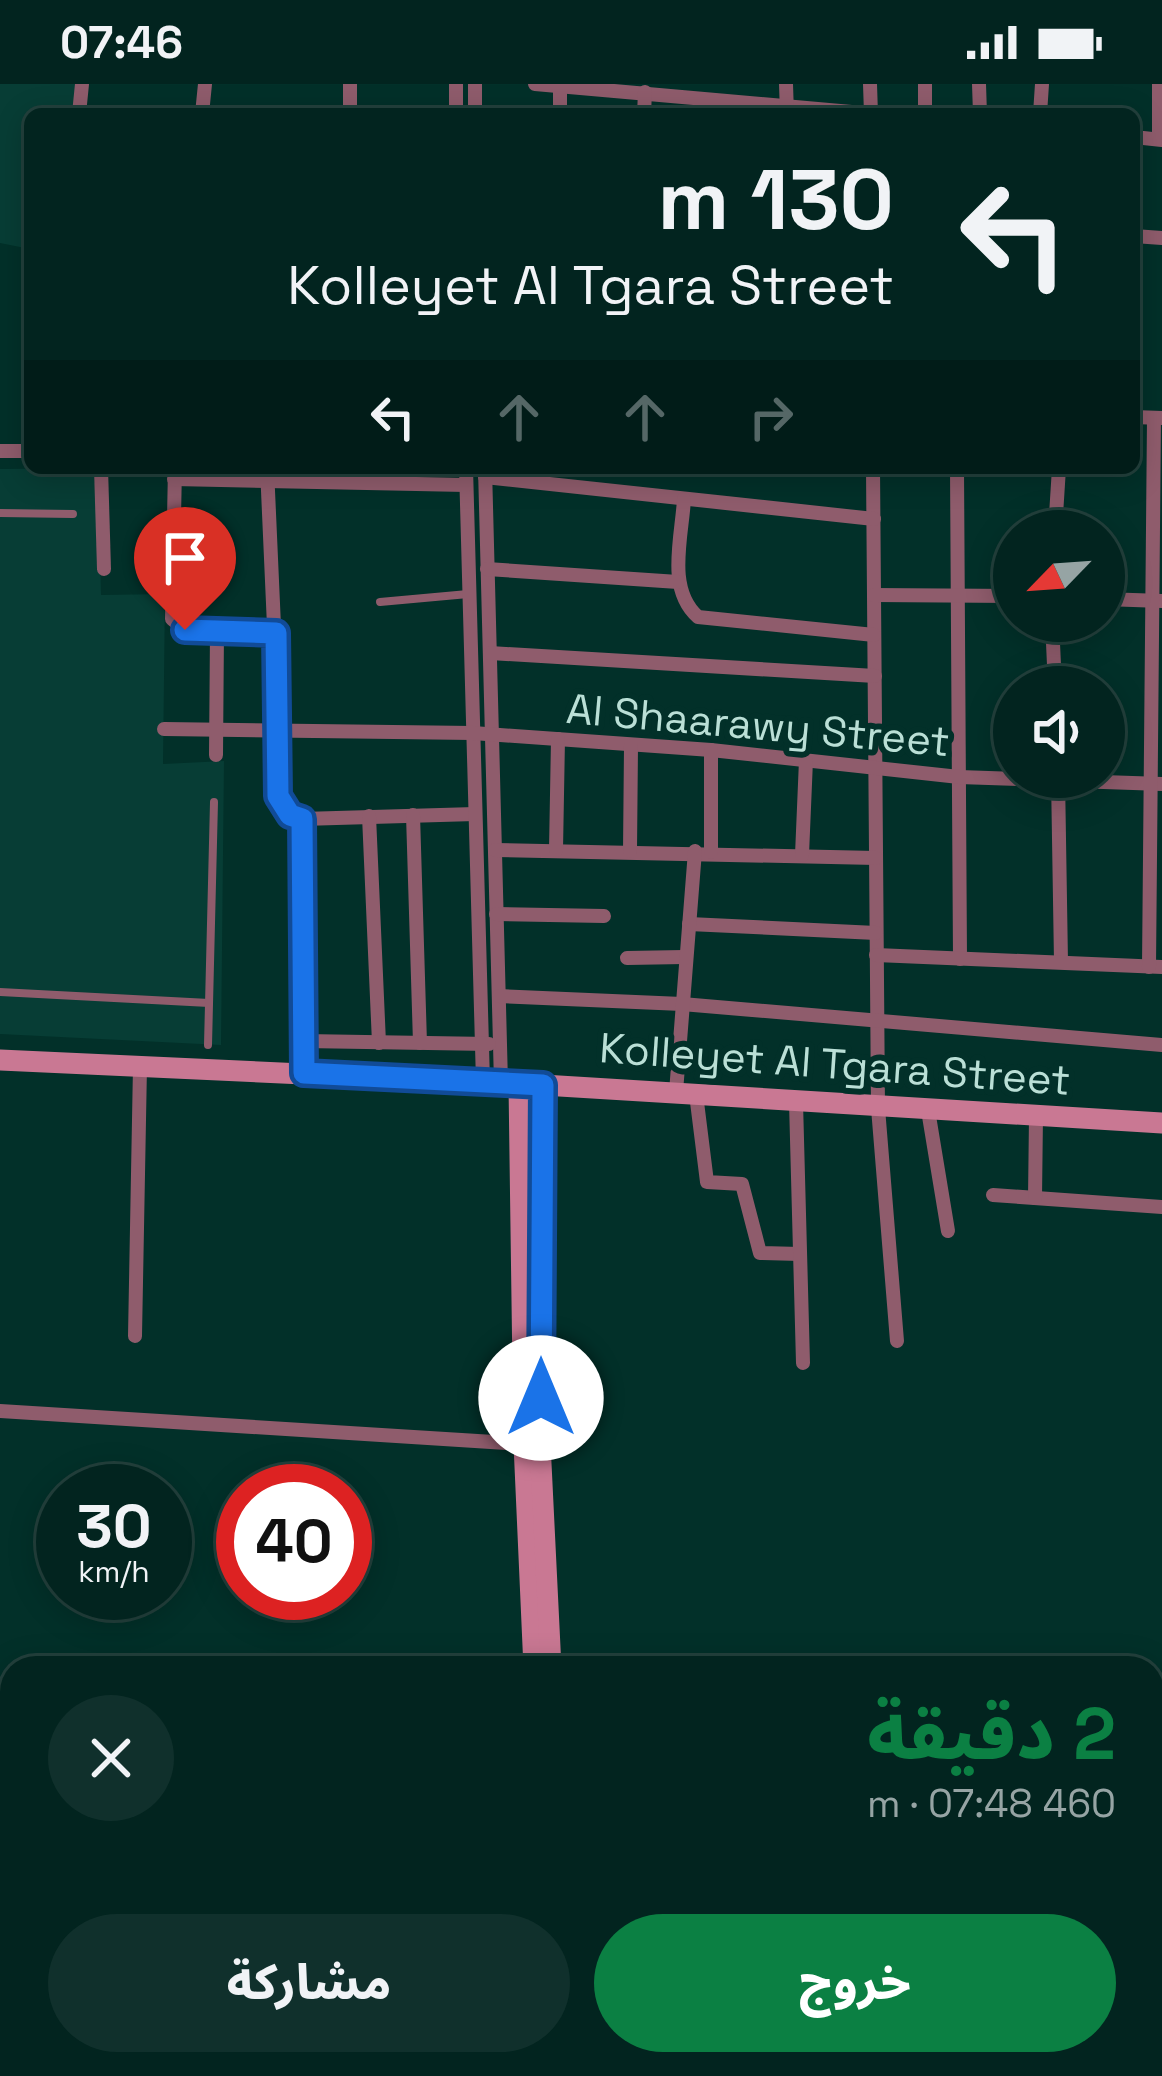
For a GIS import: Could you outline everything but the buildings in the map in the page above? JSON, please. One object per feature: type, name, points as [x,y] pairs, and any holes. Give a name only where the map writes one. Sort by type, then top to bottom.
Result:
[{"type":"street","points":[[535,84],[645,92],[677,89],[718,106],[735,91],[787,108],[786,84]]},
{"type":"street","points":[[1160,84],[1161,140]]},
{"type":"street","points":[[644,108],[645,92]]},
{"type":"street","points":[[877,955],[1155,967],[1158,418]]},
{"type":"street","points":[[101,474],[104,569]]},
{"type":"street","points":[[174,474],[170,611],[185,630],[276,633]]},
{"type":"street","points":[[220,474],[357,475],[466,485]]},
{"type":"street","points":[[466,474],[482,1043],[501,1083]]},
{"type":"street","points":[[485,474],[501,1083],[524,1444],[550,1656]]},
{"type":"street","points":[[500,474],[874,519]]},
{"type":"street","points":[[873,474],[878,1108],[897,1341]]},
{"type":"street","points":[[957,474],[960,959]]},
{"type":"street","points":[[1056,510],[1059,474]]},
{"type":"street","points":[[267,475],[278,796],[290,815],[302,819],[476,814]]},
{"type":"street","points":[[684,499],[678,582],[690,610],[707,619],[874,634]]},
{"type":"street","points":[[487,569],[678,582]]},
{"type":"street","points":[[874,595],[993,596]]},
{"type":"street","points":[[1125,600],[1155,601]]},
{"type":"street","points":[[216,755],[217,631]]},
{"type":"street","points":[[490,652],[875,676]]},
{"type":"street","name":"Al Shaarawy Street","points":[[164,729],[492,734],[993,778]]},
{"type":"street","points":[[556,850],[558,740]]},
{"type":"street","points":[[630,851],[631,746]]},
{"type":"street","points":[[711,750],[703,851],[684,957],[686,1093],[707,1182],[742,1184],[760,1253],[800,1254]]},
{"type":"street","points":[[802,855],[806,760]]},
{"type":"street","name":"Al Shaarawy Street","points":[[1125,782],[1156,783]]},
{"type":"street","points":[[1059,798],[1061,962]]},
{"type":"street","points":[[413,815],[420,1043]]},
{"type":"street","points":[[369,816],[379,1043]]},
{"type":"street","points":[[302,819],[304,1073]]},
{"type":"street","points":[[495,850],[876,858]]},
{"type":"street","points":[[496,914],[604,916]]},
{"type":"street","points":[[689,924],[876,933]]},
{"type":"street","points":[[627,958],[684,957]]},
{"type":"street","points":[[499,996],[682,1004],[1162,1045]]},
{"type":"street","points":[[304,1041],[500,1044]]},
{"type":"street","name":"Kolleyet Al Tgara Street","points":[[0,1060],[543,1085],[1162,1123]]},
{"type":"street","points":[[135,1336],[140,1066]]},
{"type":"street","points":[[534,1656],[543,1085]]},
{"type":"street","points":[[796,1102],[803,1363]]},
{"type":"street","points":[[928,1110],[948,1231]]},
{"type":"street","points":[[1035,1198],[1036,1116]]},
{"type":"street","points":[[993,1195],[1162,1207]]},
{"type":"street","points":[[0,1411],[524,1444]]},
{"type":"lane","points":[[0,513],[73,514]]},
{"type":"lane","points":[[380,602],[469,594]]},
{"type":"lane","points":[[208,1045],[214,802]]},
{"type":"lane","points":[[0,992],[209,1003]]},
{"type":"shaded area","points":[[0,84],[79,84],[77,108],[24,108],[24,248],[0,243]]},
{"type":"shaded area","points":[[0,469],[24,469],[24,474],[98,474],[101,595],[165,594],[163,764],[224,761],[221,1045],[0,1034]]},
{"type":"route","points":[[185,630],[276,633],[278,796],[290,815],[302,819],[304,1073],[543,1085],[541,1398]]}]
